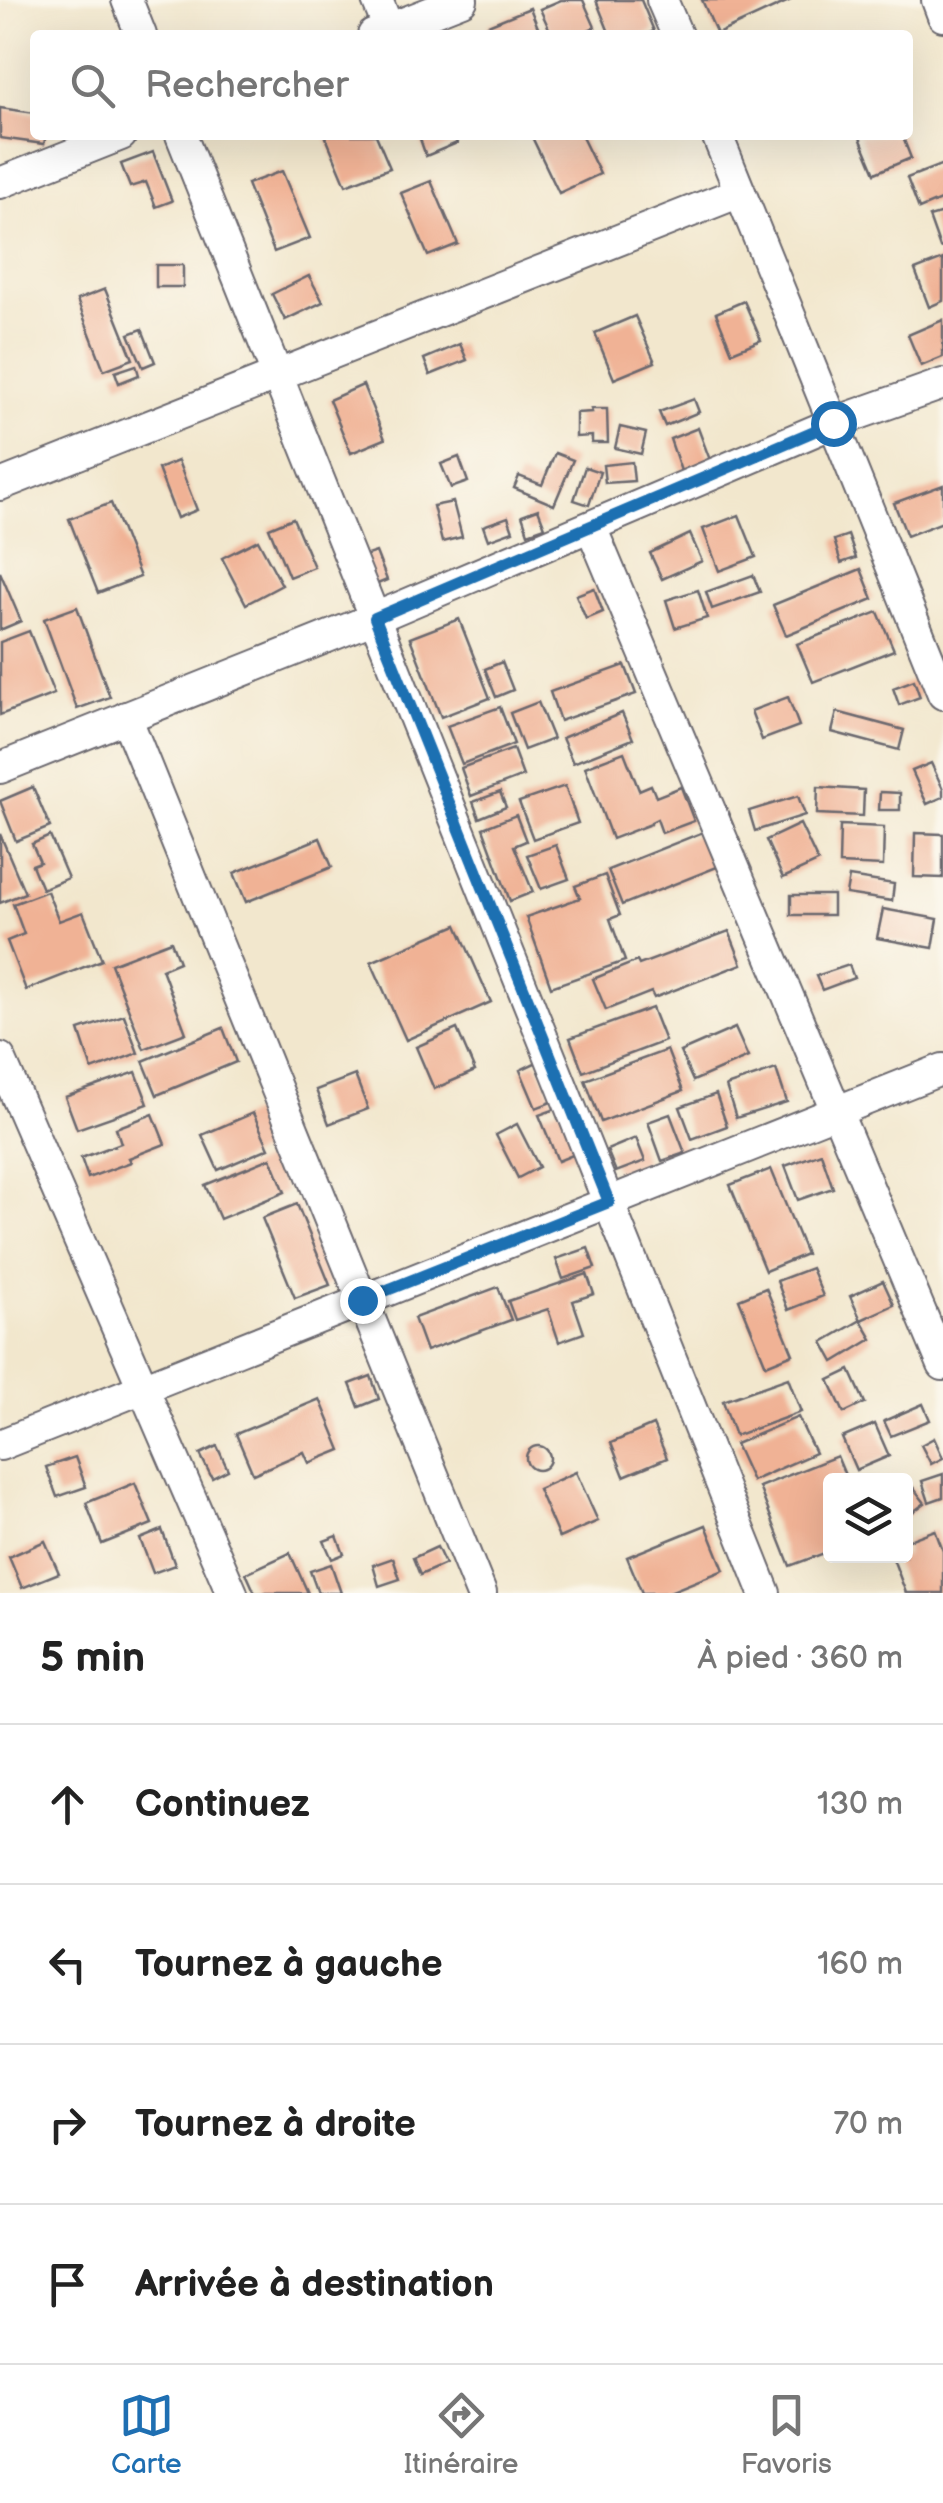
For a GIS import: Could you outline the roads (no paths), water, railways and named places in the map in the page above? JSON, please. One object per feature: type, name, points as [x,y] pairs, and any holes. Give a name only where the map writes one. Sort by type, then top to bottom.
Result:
[{"type":"street","points":[[127,0],[139,30]]},
{"type":"street","points":[[377,0],[381,30]]},
{"type":"street","points":[[386,30],[462,0]]},
{"type":"street","points":[[662,0],[674,30]]},
{"type":"street","points":[[936,0],[943,16]]},
{"type":"street","points":[[0,183],[108,140]]},
{"type":"street","points":[[184,140],[766,1593]]},
{"type":"street","points":[[719,140],[943,694]]},
{"type":"street","points":[[0,485],[740,192]]},
{"type":"street","points":[[0,768],[375,618],[833,423],[943,384]]},
{"type":"street","points":[[591,527],[943,1365]]},
{"type":"street","points":[[126,718],[481,1593]]},
{"type":"street","points":[[0,1058],[232,1593]]},
{"type":"street","points":[[0,1444],[943,1069]]}]
